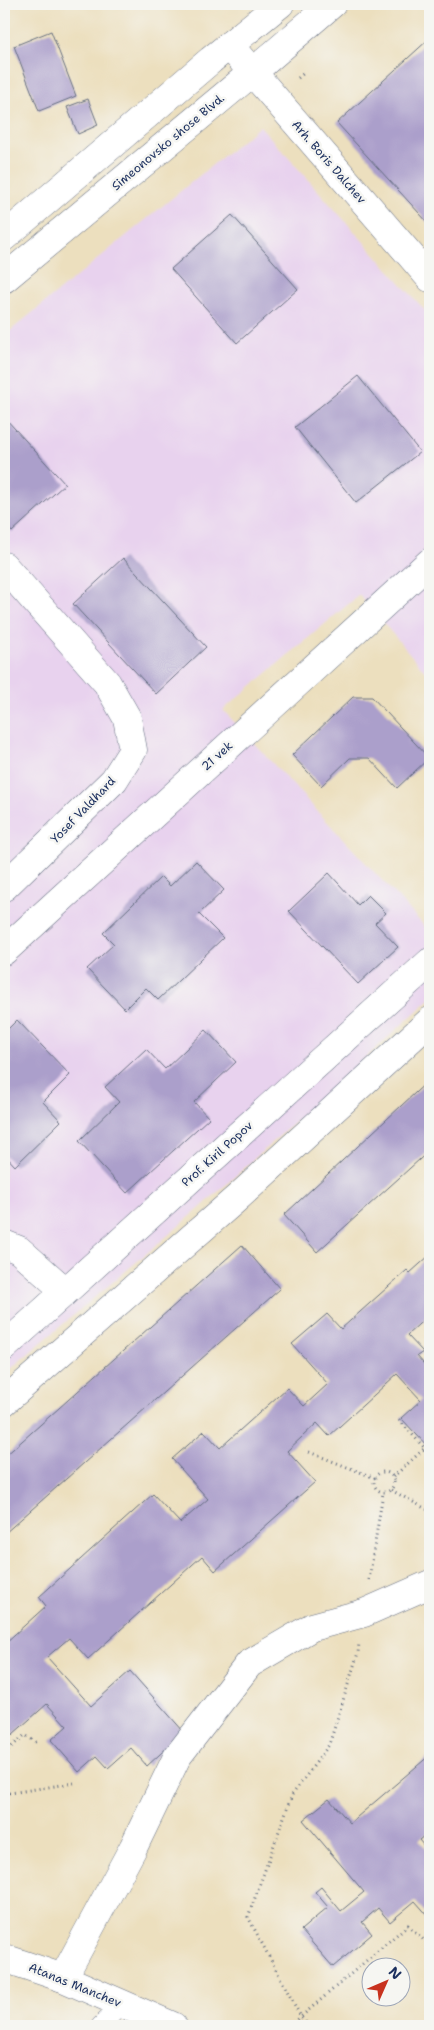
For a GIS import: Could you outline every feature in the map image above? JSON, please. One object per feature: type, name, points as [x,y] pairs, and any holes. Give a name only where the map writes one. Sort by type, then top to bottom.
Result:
[{"type":"street","points":[[4,237],[229,45],[280,4]]},
{"type":"street","name":"Simeonovsko shose Blvd.","points":[[4,279],[332,4]]},
{"type":"street","name":"Arh. Boris Dalchev","points":[[229,45],[430,278]]},
{"type":"street","name":"21 vek","points":[[4,950],[430,562]]},
{"type":"street","name":"Yosef Valdhard","points":[[4,566],[107,683],[128,718],[133,750],[114,780],[4,887]]},
{"type":"street","name":"Prof. Kiril Popov","points":[[4,1346],[430,962]]},
{"type":"street","points":[[4,1402],[236,1199],[430,1021]]},
{"type":"street","points":[[4,1244],[19,1250],[66,1291]]},
{"type":"street","points":[[63,1978],[133,1848],[177,1757],[249,1664],[312,1627],[364,1613],[430,1584]]},
{"type":"street","name":"Atanas Manchev","points":[[4,1958],[63,1978],[172,2026]]},
{"type":"lane","points":[[100,2026],[123,2004]]},
{"type":"path","points":[[298,78],[305,72]]},
{"type":"path","points":[[399,1420],[430,1454]]},
{"type":"path","points":[[392,1477],[425,1448]]},
{"type":"path","points":[[309,1452],[375,1478]]},
{"type":"path","points":[[375,1478],[383,1472],[392,1477],[394,1484],[392,1490]]},
{"type":"path","points":[[375,1478],[375,1487],[382,1492],[392,1490],[430,1511]]},
{"type":"path","points":[[308,2026],[301,2017],[248,1917],[292,1794],[329,1746],[358,1653],[382,1492]]},
{"type":"path","points":[[4,1753],[25,1735],[39,1744]]},
{"type":"path","points":[[4,1794],[74,1783]]},
{"type":"path","points":[[290,2026],[408,1925],[430,1946]]},
{"type":"shaded area","points":[[260,126],[430,316],[430,677],[359,595],[223,710],[430,932],[430,999],[199,1209],[4,1374],[4,336]]},
{"type":"building","points":[[51,31],[76,96],[39,111],[14,46]]},
{"type":"building","points":[[430,38],[430,225],[337,123]]},
{"type":"building","points":[[88,99],[98,125],[78,134],[67,107]]},
{"type":"building","points":[[232,215],[298,289],[237,343],[171,269]]},
{"type":"building","points":[[358,376],[420,452],[356,503],[295,427]]},
{"type":"building","points":[[5,418],[65,484],[12,532],[4,523]]},
{"type":"building","points":[[123,558],[206,647],[156,694],[73,604]]},
{"type":"building","points":[[353,697],[372,697],[429,758],[397,788],[369,758],[350,758],[321,786],[292,755]]},
{"type":"building","points":[[196,861],[224,890],[199,914],[223,938],[158,1000],[146,988],[125,1009],[87,969],[114,944],[103,933],[161,877],[170,886]]},
{"type":"building","points":[[329,873],[358,905],[368,895],[386,913],[375,923],[398,947],[358,984],[289,911]]},
{"type":"building","points":[[17,1020],[70,1075],[43,1102],[61,1121],[15,1166],[4,1154],[4,1033]]},
{"type":"building","points":[[206,1030],[236,1062],[194,1102],[209,1118],[127,1193],[79,1141],[119,1102],[105,1087],[146,1049],[165,1069]]},
{"type":"building","points":[[430,1079],[430,1150],[317,1252],[284,1215]]},
{"type":"building","points":[[242,1245],[280,1289],[4,1534],[4,1457]]},
{"type":"building","points":[[430,1255],[430,1314],[407,1335],[423,1352],[417,1356],[430,1371],[430,1449],[401,1418],[421,1400],[397,1374],[329,1436],[317,1423],[287,1451],[315,1482],[215,1571],[202,1556],[88,1659],[69,1638],[47,1657],[91,1706],[130,1671],[184,1732],[147,1766],[131,1748],[108,1768],[97,1756],[79,1772],[51,1740],[67,1726],[47,1704],[4,1742],[4,1644],[46,1606],[39,1597],[153,1494],[180,1523],[208,1499],[172,1459],[204,1431],[220,1448],[287,1388],[304,1406],[328,1384],[292,1344],[327,1314],[341,1329],[407,1270],[410,1273]]},
{"type":"building","points":[[430,1755],[430,1831],[419,1840],[430,1853],[430,1918],[415,1901],[390,1922],[378,1908],[362,1922],[372,1934],[333,1967],[301,1930],[328,1907],[315,1892],[321,1887],[341,1911],[364,1892],[303,1820],[329,1799],[350,1823]]}]
